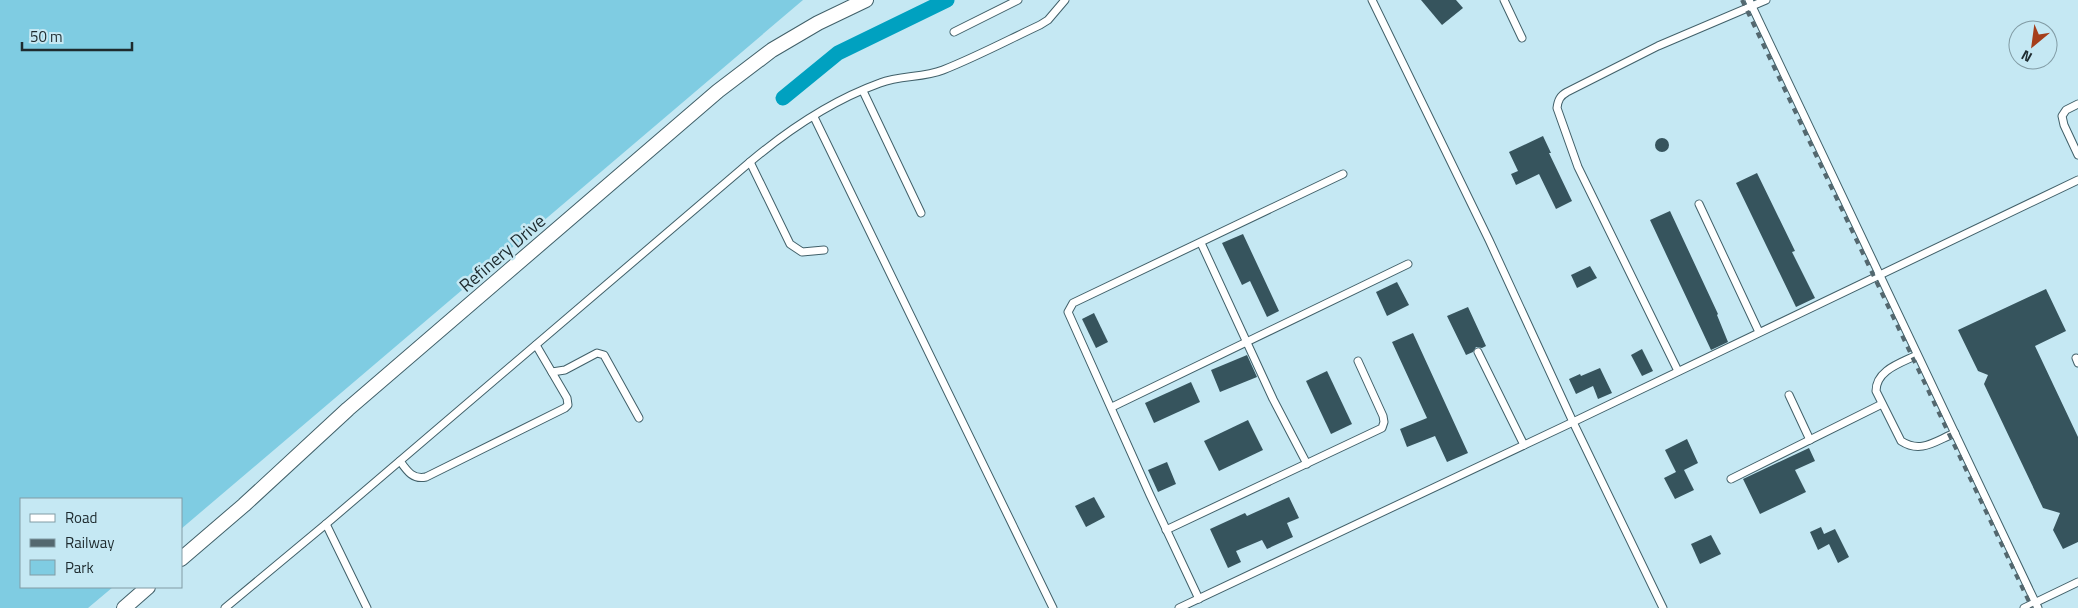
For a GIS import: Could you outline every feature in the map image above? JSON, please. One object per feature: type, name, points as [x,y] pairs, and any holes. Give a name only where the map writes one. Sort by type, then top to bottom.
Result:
[{"type":"street","name":"Refinery Drive","points":[[182,558],[244,505],[348,409],[718,91],[772,50],[818,23],[866,0]]},
{"type":"street","points":[[124,608],[147,588]]},
{"type":"lane","points":[[954,32],[1018,0]]},
{"type":"lane","points":[[229,606],[750,162],[795,128],[864,91],[898,77],[941,71],[1040,25],[1048,20],[1065,0]]},
{"type":"lane","points":[[1372,0],[1485,231],[1573,422],[1663,608]]},
{"type":"lane","points":[[1504,0],[1522,38]]},
{"type":"lane","points":[[1678,371],[1578,167],[1557,108],[1558,102],[1561,95],[1566,92],[1658,46],[1751,3],[1766,0]]},
{"type":"lane","points":[[1751,3],[2037,605]]},
{"type":"lane","points":[[864,91],[921,213]]},
{"type":"lane","points":[[2078,104],[2066,110],[2062,116],[2064,125],[2078,155]]},
{"type":"lane","points":[[814,117],[1053,608]]},
{"type":"lane","points":[[750,162],[790,244],[802,252],[824,250]]},
{"type":"lane","points":[[1199,598],[1166,530],[1068,312],[1070,306],[1343,174]]},
{"type":"lane","points":[[1179,608],[2078,180]]},
{"type":"lane","points":[[1699,204],[1759,332]]},
{"type":"lane","points":[[1201,244],[1273,399],[1307,464]]},
{"type":"lane","points":[[1112,407],[1408,264]]},
{"type":"lane","points":[[400,462],[415,477],[419,479],[426,477],[558,414],[565,408],[568,401],[536,345]]},
{"type":"lane","points":[[1478,352],[1524,445]]},
{"type":"lane","points":[[552,372],[564,370],[597,353],[604,355],[639,418]]},
{"type":"lane","points":[[1917,354],[1878,378],[1876,391],[1882,404],[1901,441],[1907,445],[1921,447],[1955,433]]},
{"type":"lane","points":[[1166,530],[1376,431],[1384,425],[1383,416],[1358,361]]},
{"type":"lane","points":[[1788,395],[1810,440]]},
{"type":"lane","points":[[1731,479],[1882,404]]},
{"type":"lane","points":[[326,524],[367,608]]},
{"type":"lane","points":[[2024,608],[2037,605],[2078,582]]},
{"type":"green space","points":[[0,0],[803,0],[182,528],[182,498],[20,498],[20,588],[112,588],[88,608],[0,608]]},
{"type":"building","points":[[1421,0],[1456,0],[1463,8],[1442,25]]},
{"type":"building","points":[[1543,136],[1572,201],[1556,209],[1539,174],[1516,185],[1511,174],[1518,171],[1509,152]]},
{"type":"building","points":[[1659,138],[1665,138],[1669,145],[1665,152],[1659,152],[1655,148],[1655,142]]},
{"type":"building","points":[[1757,173],[1795,251],[1792,252],[1815,298],[1796,307],[1736,183]]},
{"type":"building","points":[[1670,211],[1718,314],[1728,342],[1711,350],[1650,220]]},
{"type":"building","points":[[1243,234],[1279,311],[1267,317],[1250,281],[1242,285],[1222,243]]},
{"type":"building","points":[[1590,266],[1597,278],[1577,288],[1571,275]]},
{"type":"building","points":[[1397,282],[1409,305],[1387,316],[1376,292]]},
{"type":"building","points":[[2046,289],[2066,331],[2035,346],[2078,437],[2078,542],[2063,549],[2053,530],[2060,513],[2043,508],[1984,384],[1988,375],[1978,371],[1958,330]]},
{"type":"building","points":[[1468,307],[1486,346],[1482,348],[1476,347],[1473,352],[1466,355],[1447,316]]},
{"type":"building","points":[[1094,313],[1108,342],[1096,348],[1082,319]]},
{"type":"building","points":[[1413,333],[1468,453],[1447,462],[1435,436],[1407,447],[1400,429],[1427,418],[1392,342]]},
{"type":"building","points":[[1642,349],[1653,371],[1642,376],[1631,355]]},
{"type":"building","points":[[1247,355],[1257,377],[1220,392],[1211,370]]},
{"type":"building","points":[[1600,368],[1612,393],[1598,399],[1593,386],[1576,394],[1569,379]]},
{"type":"building","points":[[1327,371],[1352,424],[1331,434],[1306,381]]},
{"type":"building","points":[[1191,382],[1200,402],[1154,423],[1145,403]]},
{"type":"building","points":[[1248,420],[1263,450],[1219,471],[1204,441]]},
{"type":"building","points":[[1687,439],[1698,463],[1684,470],[1694,490],[1675,499],[1664,478],[1676,472],[1665,450]]},
{"type":"building","points":[[1809,448],[1815,461],[1795,470],[1806,492],[1760,514],[1743,479]]},
{"type":"building","points":[[1167,462],[1176,484],[1158,492],[1148,470]]},
{"type":"building","points":[[1094,497],[1105,517],[1086,527],[1075,506]]},
{"type":"building","points":[[1289,497],[1299,518],[1287,523],[1293,537],[1267,549],[1262,540],[1236,551],[1241,562],[1228,568],[1210,529],[1245,513],[1247,516]]},
{"type":"building","points":[[1821,527],[1824,534],[1835,529],[1849,557],[1838,563],[1829,544],[1818,550],[1810,532]]},
{"type":"building","points":[[1711,535],[1721,554],[1700,564],[1691,544]]},
{"type":"waterway","points":[[783,98],[838,53],[947,0]]},
{"type":"railway","points":[[1742,0],[2032,608]]}]
